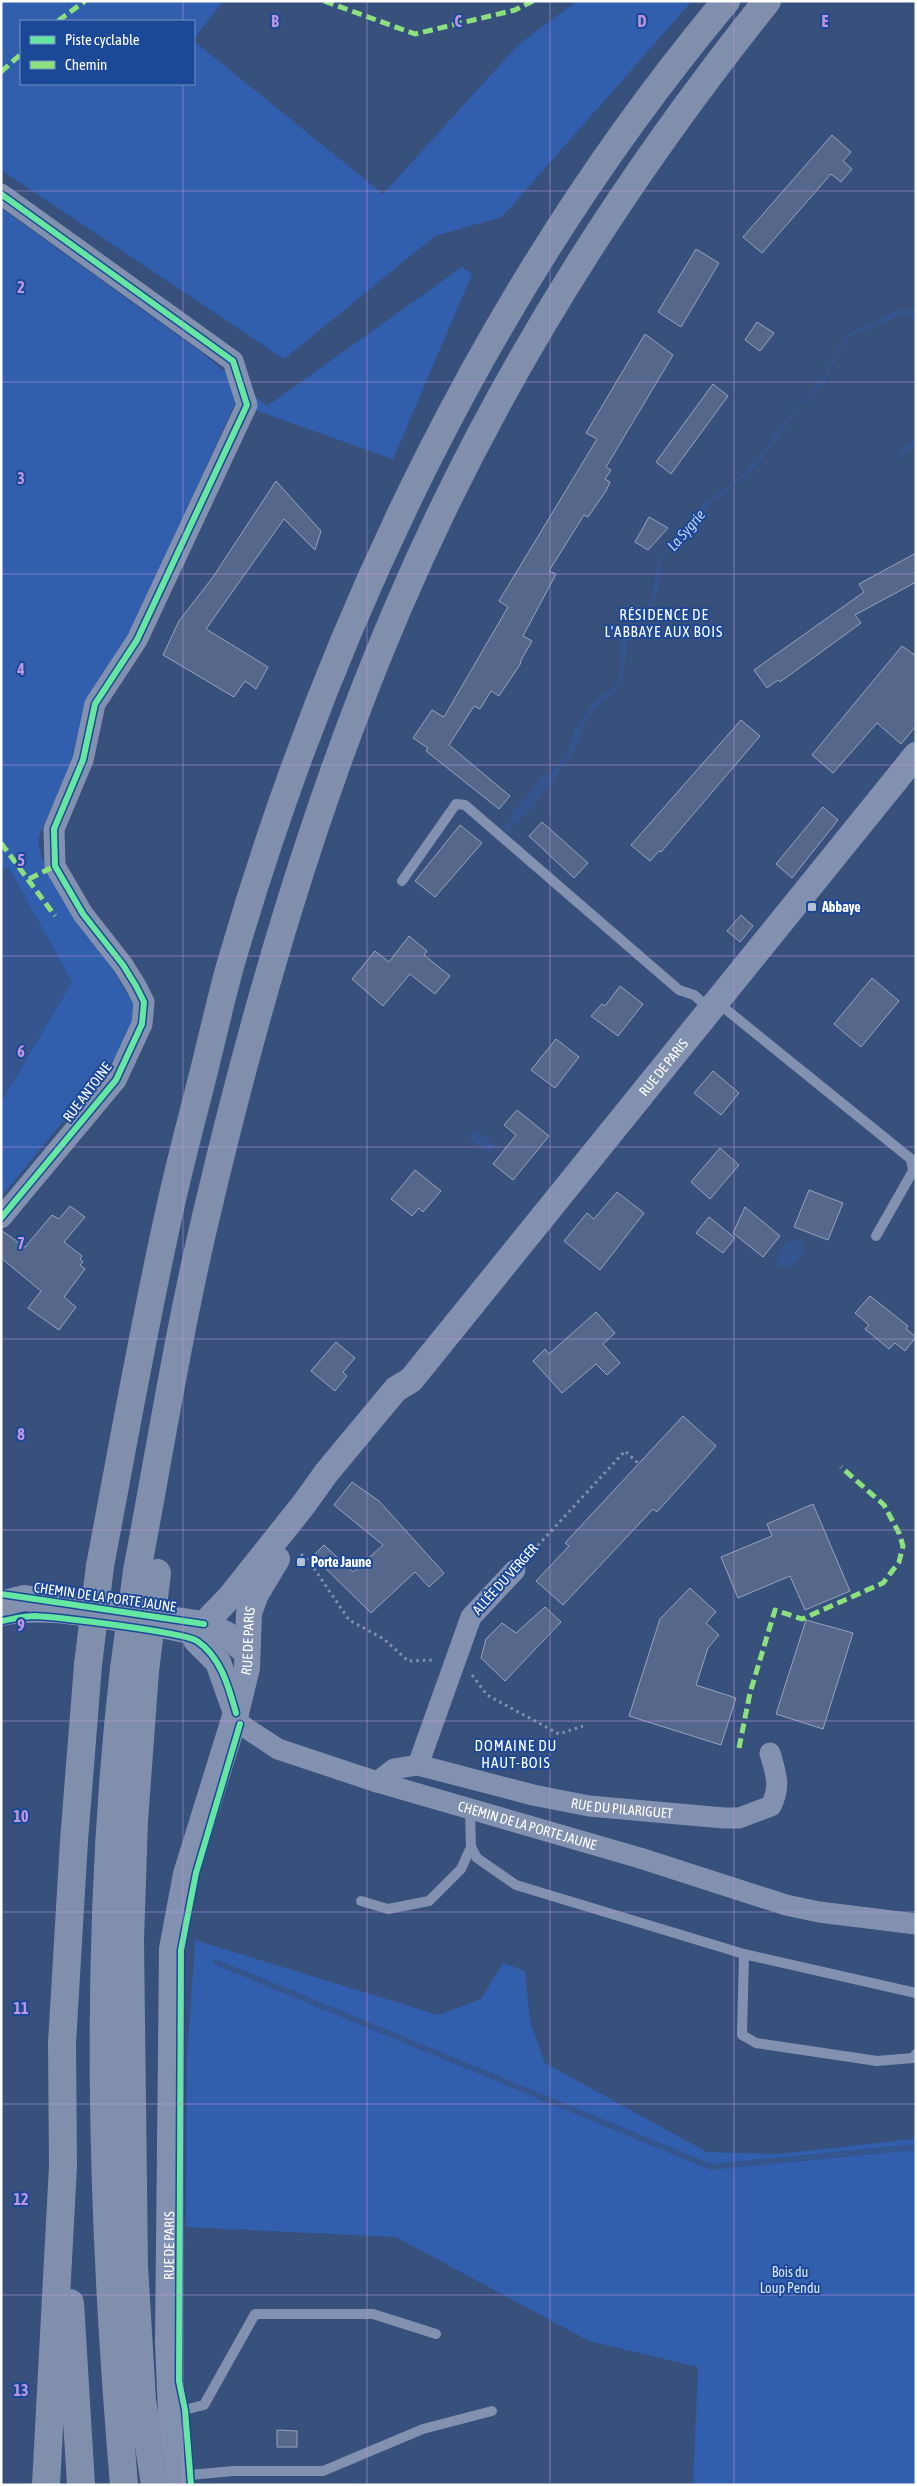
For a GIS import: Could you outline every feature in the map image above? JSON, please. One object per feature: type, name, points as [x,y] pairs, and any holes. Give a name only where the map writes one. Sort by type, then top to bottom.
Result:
[{"type":"highway","points":[[46,2485],[62,2166],[62,2044],[74,1841],[88,1665],[100,1566],[171,1202],[230,967],[265,852],[306,734],[352,622],[404,508],[482,360],[539,260],[576,201],[608,155],[726,1]]},
{"type":"highway","points":[[124,2485],[114,2338],[104,2012],[108,1842],[135,1670],[169,1400],[207,1210],[264,990],[340,757],[396,611],[431,534],[488,422],[595,238],[716,66],[767,1]]},
{"type":"highway","points":[[135,1670],[134,1821],[130,1940],[134,2266],[142,2400],[171,2482]]},
{"type":"highway","points":[[62,2166],[81,2485]]},
{"type":"street","name":"RUE ANTOINE","points":[[1,194],[233,361],[247,405],[141,632],[95,704],[83,760],[54,830],[55,866],[83,914],[123,965],[144,1002],[142,1024],[116,1080],[1,1218]]},
{"type":"street","name":"RUE DE PARIS","points":[[171,2482],[168,2343],[172,1948],[186,1874],[236,1713],[246,1668],[249,1613],[256,1594],[309,1508],[327,1472],[367,1432],[396,1390],[411,1380],[916,755]]},
{"type":"street","name":"RUE DE PARIS","points":[[200,1632],[309,1508],[376,1439],[406,1398],[411,1380]]},
{"type":"street","name":"ALLÉE DU VERGER","points":[[418,1765],[471,1617],[515,1570]]},
{"type":"street","name":"CHEMIN DE LA PORTE JAUNE","points":[[9,1599],[200,1632],[226,1634],[246,1652]]},
{"type":"street","name":"CHEMIN DE LA PORTE JAUNE","points":[[200,1632],[218,1662],[240,1724],[278,1749],[377,1782],[640,1858],[786,1905],[818,1912],[916,1924]]},
{"type":"street","points":[[218,1662],[246,1652]]},
{"type":"street","name":"RUE DU PILARIGUET","points":[[418,1765],[533,1796],[588,1806],[724,1818],[746,1816],[771,1806],[777,1795],[777,1780],[770,1753]]},
{"type":"street","points":[[377,1782],[394,1769],[418,1765]]},
{"type":"lane","points":[[402,881],[456,804],[465,805],[679,990],[694,995],[714,1006],[911,1159],[913,1171],[876,1236]]},
{"type":"lane","points":[[1,1621],[20,1617],[53,1618],[167,1633],[200,1632]]},
{"type":"lane","points":[[361,1901],[388,1909],[429,1901],[461,1869],[470,1847],[470,1810]]},
{"type":"lane","points":[[470,1847],[477,1858],[516,1886],[744,1954],[916,1993]]},
{"type":"lane","points":[[744,1954],[742,2035],[756,2043],[877,2061],[913,2058],[916,2054]]},
{"type":"lane","points":[[171,2414],[204,2405],[256,2314],[374,2314],[436,2334]]},
{"type":"lane","points":[[171,2482],[233,2471],[323,2471],[423,2428],[492,2411]]},
{"type":"path","points":[[311,1564],[349,1620],[384,1639],[408,1661],[443,1660],[454,1665]]},
{"type":"path","points":[[487,1695],[559,1734],[583,1726]]},
{"type":"green space","points":[[1,1],[223,1],[195,38],[195,20],[20,20],[20,85],[195,85],[195,42],[383,194],[518,45],[577,1],[692,1],[502,217],[435,236],[284,359],[1,170]]},
{"type":"green space","points":[[1,208],[201,352],[267,406],[462,267],[472,274],[393,459],[235,403],[38,838],[41,856],[134,1004],[133,1036],[1,1197],[1,1102],[72,982],[9,868],[1,870]]},
{"type":"green space","name":"Bois du Loup Pendu","points":[[195,1940],[438,2015],[481,1999],[503,1963],[525,1971],[530,2021],[545,2063],[707,2152],[779,2154],[913,2139],[916,2133],[916,2485],[693,2485],[698,2367],[589,2341],[396,2237],[186,2227],[187,2061]]},
{"type":"shaded area","points":[[896,310],[916,310],[916,318],[900,315],[849,337],[823,383],[797,409],[765,456],[749,473],[709,505],[685,537],[662,557],[658,590],[648,612],[627,638],[623,680],[615,691],[590,714],[583,726],[575,751],[529,811],[511,827],[514,829],[510,834],[502,826],[505,823],[508,825],[512,820],[510,817],[513,809],[522,803],[544,773],[548,776],[568,754],[575,729],[595,701],[618,683],[621,669],[621,645],[625,636],[645,613],[652,596],[659,558],[688,529],[702,506],[744,473],[767,447],[778,429],[826,374],[847,335],[857,328],[869,326]]},
{"type":"shaded area","points":[[916,438],[916,446],[894,461],[899,452]]},
{"type":"shaded area","points":[[9,868],[72,982],[1,1102],[1,870]]},
{"type":"shaded area","points":[[475,1129],[496,1146],[490,1154],[469,1137]]},
{"type":"shaded area","points":[[795,1239],[801,1241],[804,1253],[791,1268],[779,1267],[776,1256],[788,1241]]},
{"type":"building","points":[[832,135],[851,152],[843,161],[852,169],[841,182],[831,174],[762,253],[743,237]]},
{"type":"building","points":[[696,249],[719,263],[681,327],[658,312]]},
{"type":"building","points":[[757,322],[774,333],[760,351],[745,340]]},
{"type":"building","points":[[645,334],[673,355],[606,467],[611,470],[605,479],[610,482],[606,491],[588,517],[584,515],[549,571],[556,574],[523,636],[532,641],[521,663],[499,696],[491,691],[480,709],[474,706],[449,745],[510,796],[499,809],[426,751],[428,748],[413,738],[432,710],[444,717],[508,607],[499,601],[597,439],[586,433]]},
{"type":"building","points":[[713,384],[728,396],[671,474],[656,462]]},
{"type":"building","points":[[276,481],[321,531],[315,550],[284,519],[206,629],[268,667],[256,689],[245,681],[234,697],[163,655],[179,621],[213,577]]},
{"type":"building","points":[[649,517],[668,528],[648,550],[635,542]]},
{"type":"building","points":[[916,553],[916,582],[855,615],[861,623],[780,682],[778,680],[767,688],[754,670],[864,592],[859,584]]},
{"type":"building","points":[[902,646],[916,656],[916,726],[901,744],[877,723],[833,773],[812,755]]},
{"type":"building","points":[[741,720],[760,736],[661,852],[659,851],[650,861],[631,845]]},
{"type":"building","points":[[823,807],[838,820],[792,878],[776,864]]},
{"type":"building","points":[[542,822],[588,863],[574,878],[529,836]]},
{"type":"building","points":[[460,825],[482,843],[435,897],[415,881]]},
{"type":"building","points":[[741,915],[753,926],[740,942],[727,931]]},
{"type":"building","points":[[409,936],[427,951],[424,955],[450,976],[435,994],[410,974],[383,1006],[352,979],[375,951],[389,962]]},
{"type":"building","points":[[872,978],[899,1001],[861,1047],[834,1024]]},
{"type":"building","points":[[620,986],[643,1004],[618,1036],[591,1016],[602,1004],[605,1006]]},
{"type":"building","points":[[556,1039],[579,1057],[555,1088],[531,1070]]},
{"type":"building","points":[[713,1071],[739,1093],[721,1115],[694,1093]]},
{"type":"building","points":[[517,1110],[549,1136],[513,1180],[493,1164],[516,1135],[504,1125]]},
{"type":"building","points":[[720,1148],[739,1165],[710,1199],[691,1182]]},
{"type":"building","points":[[415,1170],[441,1191],[423,1212],[419,1208],[412,1216],[391,1199]]},
{"type":"building","points":[[809,1190],[843,1203],[828,1240],[794,1227]]},
{"type":"building","points":[[617,1192],[644,1213],[600,1270],[564,1241],[587,1213],[594,1219]]},
{"type":"building","points":[[70,1206],[85,1217],[64,1242],[82,1256],[80,1259],[83,1262],[80,1265],[85,1269],[64,1297],[76,1307],[59,1330],[28,1308],[41,1291],[1,1258],[1,1230],[25,1247],[52,1215],[59,1219]]},
{"type":"building","points":[[745,1207],[780,1236],[763,1257],[733,1233]]},
{"type":"building","points":[[709,1217],[735,1238],[723,1253],[696,1233]]},
{"type":"building","points":[[870,1296],[908,1326],[906,1329],[916,1337],[905,1351],[895,1343],[889,1349],[865,1329],[869,1325],[855,1313]]},
{"type":"building","points":[[596,1312],[615,1333],[603,1344],[620,1363],[607,1375],[596,1364],[562,1393],[533,1361],[545,1349],[549,1354]]},
{"type":"building","points":[[336,1342],[355,1358],[343,1372],[347,1376],[335,1391],[311,1371]]},
{"type":"building","points":[[683,1416],[716,1446],[657,1512],[653,1509],[563,1605],[536,1581],[569,1546],[565,1543]]},
{"type":"building","points":[[352,1482],[379,1501],[444,1573],[429,1587],[415,1572],[371,1613],[313,1556],[324,1545],[353,1572],[383,1545],[334,1505]]},
{"type":"building","points":[[813,1504],[850,1591],[805,1610],[790,1576],[738,1598],[721,1557],[772,1536],[767,1524]]},
{"type":"building","points":[[690,1588],[716,1612],[706,1623],[719,1635],[708,1648],[696,1685],[736,1698],[721,1745],[629,1716],[660,1619]]},
{"type":"building","points":[[545,1607],[561,1622],[505,1681],[481,1658],[486,1639],[502,1623],[516,1633]]},
{"type":"building","points":[[806,1620],[853,1633],[823,1729],[776,1714]]},
{"type":"building","points":[[277,2430],[297,2431],[297,2447],[277,2447]]},
{"type":"waterway","points":[[216,1962],[711,2167],[916,2147]]},
{"type":"marked path","points":[[59,20],[85,1]]},
{"type":"marked path","points":[[324,1],[415,34],[515,10],[533,1]]},
{"type":"marked path","points":[[1,72],[20,55]]},
{"type":"marked path","points":[[1,843],[55,916]]},
{"type":"marked path","points":[[29,879],[55,866]]},
{"type":"marked path","points":[[739,1748],[750,1693],[775,1610],[802,1619],[883,1583],[899,1562],[903,1546],[899,1533],[884,1505],[841,1467]]},
{"type":"cycle path","points":[[1,194],[233,361],[247,405],[137,640],[95,704],[83,760],[54,829],[55,866],[83,914],[123,965],[136,986],[144,1002],[142,1024],[116,1080],[1,1218]]},
{"type":"cycle path","points":[[1,1594],[204,1624]]},
{"type":"cycle path","points":[[1,1621],[31,1616],[48,1617],[145,1629],[187,1637],[197,1641],[212,1655],[218,1664],[227,1683],[236,1713]]},
{"type":"cycle path","points":[[191,2485],[185,2410],[179,2381],[181,1950],[196,1873],[240,1724]]},
{"type":"place","name":"Abbaye","points":[[812,907]]},
{"type":"place","name":"Porte Jaune","points":[[301,1562]]},
{"type":"district","name":"RÉSIDENCE DE L'ABBAYE AUX BOIS","points":[[664,622]]},
{"type":"district","name":"DOMAINE DU HAUT-BOIS","points":[[516,1754]]},
{"type":"water label","name":"La Sygrie","points":[[686,530]]}]
